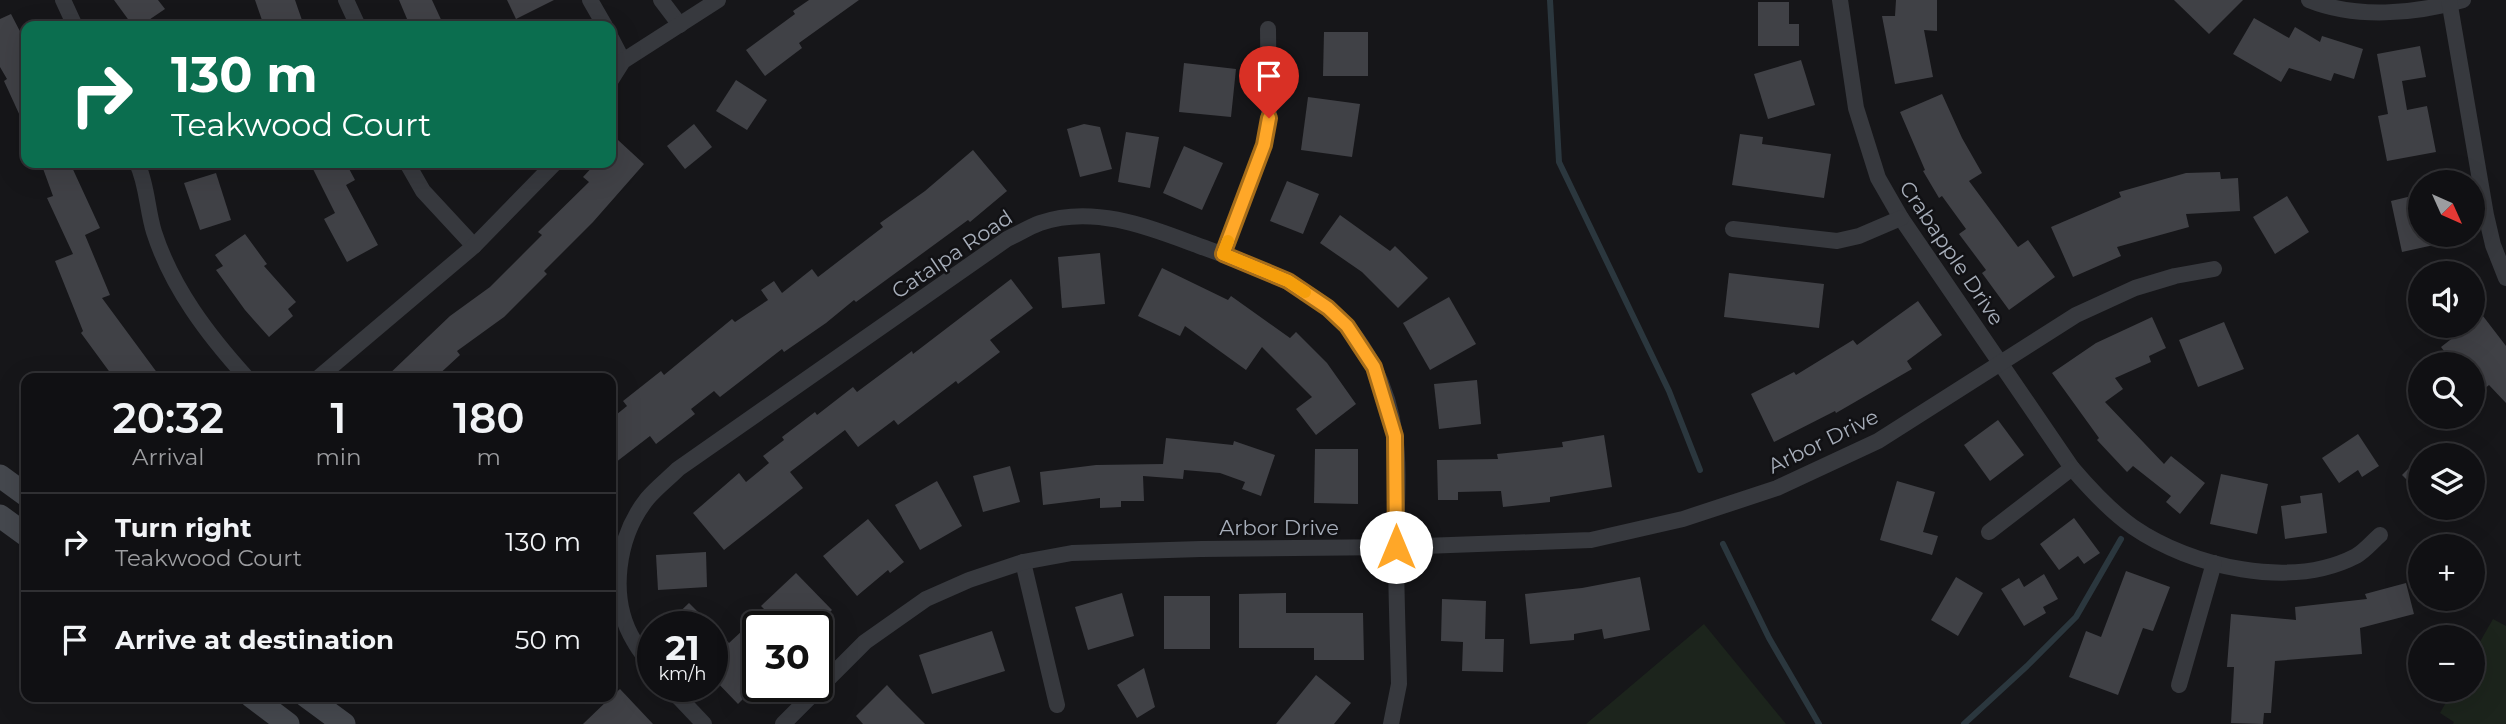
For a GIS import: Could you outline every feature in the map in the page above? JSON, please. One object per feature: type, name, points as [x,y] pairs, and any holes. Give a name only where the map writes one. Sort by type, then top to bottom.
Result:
[{"type":"main road","points":[[0,476],[21,491]]},
{"type":"main road","points":[[0,516],[21,531]]},
{"type":"main road","points":[[259,702],[288,724]]},
{"type":"main road","points":[[314,702],[344,724]]},
{"type":"street","points":[[63,0],[73,21]]},
{"type":"street","points":[[346,0],[356,21]]},
{"type":"street","points":[[590,0],[601,21]]},
{"type":"street","points":[[661,0],[680,26]]},
{"type":"street","points":[[616,72],[623,61],[718,0]]},
{"type":"street","name":"Crabapple Drive","points":[[1840,0],[1856,108],[1878,178],[1900,218],[2072,468],[2095,494],[2132,527],[2171,550],[2252,571],[2291,572],[2326,568],[2358,555],[2380,535]]},
{"type":"street","points":[[2309,0],[2344,9],[2382,13],[2454,1],[2486,215],[2493,245],[2506,278]]},
{"type":"street","points":[[1223,254],[1264,145],[1269,118],[1268,29]]},
{"type":"street","points":[[616,48],[623,61]]},
{"type":"street","points":[[138,168],[154,232],[179,288],[216,343],[243,373]]},
{"type":"street","points":[[410,168],[422,191],[474,246]]},
{"type":"street","points":[[324,373],[474,246],[550,168]]},
{"type":"street","name":"Catalpa Road","points":[[637,646],[621,606],[619,563],[629,529],[647,498],[678,469],[1007,239],[1041,222],[1079,217],[1117,219],[1223,254],[1288,281],[1328,308],[1347,326],[1367,356],[1383,390],[1395,436],[1399,684],[1391,724]]},
{"type":"street","points":[[1733,229],[1837,241],[1859,236],[1900,218]]},
{"type":"street","name":"Arbor Drive","points":[[783,724],[865,642],[926,599],[969,580],[1023,562],[1072,553],[1396,547],[1591,540],[1683,519],[1777,488],[1878,441],[2076,315],[2134,288],[2175,276],[2214,269]]},
{"type":"street","points":[[1989,533],[2072,468]]},
{"type":"street","points":[[1023,562],[1057,705]]},
{"type":"street","points":[[2179,685],[2214,563]]},
{"type":"street","points":[[683,702],[704,724]]},
{"type":"shaded area","points":[[2493,619],[2506,626],[2506,724],[2453,724],[2454,722],[2440,713],[2446,702],[2485,702],[2485,633]]},
{"type":"shaded area","points":[[1704,624],[1786,724],[1586,724]]},
{"type":"building","points":[[114,0],[158,0],[165,9],[147,21],[129,21]]},
{"type":"building","points":[[255,0],[295,0],[302,21],[262,21]]},
{"type":"building","points":[[399,0],[432,0],[442,21],[408,21]]},
{"type":"building","points":[[507,0],[554,0],[516,19]]},
{"type":"building","points":[[809,0],[859,0],[799,43],[802,48],[765,76],[746,50],[795,14],[793,11]]},
{"type":"building","points":[[1896,0],[1937,0],[1937,31],[1924,30],[1933,77],[1895,84],[1882,16],[1895,16]]},
{"type":"building","points":[[2174,0],[2243,0],[2209,34]]},
{"type":"building","points":[[1758,2],[1789,2],[1789,24],[1799,24],[1799,46],[1758,46]]},
{"type":"building","points":[[11,14],[21,33],[21,118],[0,67],[0,19]]},
{"type":"building","points":[[2254,18],[2289,38],[2295,27],[2320,42],[2322,36],[2363,49],[2354,79],[2334,73],[2331,81],[2289,68],[2281,82],[2233,54]]},
{"type":"building","points":[[1324,32],[1368,32],[1368,76],[1323,76]]},
{"type":"building","points":[[2420,46],[2426,77],[2402,81],[2407,110],[2427,106],[2436,152],[2387,161],[2378,116],[2388,114],[2377,54]]},
{"type":"building","points":[[1801,60],[1815,105],[1768,119],[1754,74]]},
{"type":"building","points":[[1184,63],[1236,69],[1231,117],[1179,112]]},
{"type":"building","points":[[736,80],[767,100],[747,130],[716,111]]},
{"type":"building","points":[[1942,94],[1982,173],[1969,181],[2018,247],[2028,240],[2055,277],[2009,310],[1982,273],[1986,270],[1959,234],[1966,229],[1942,196],[1939,198],[1923,171],[1925,170],[1900,112]]},
{"type":"building","points":[[1308,97],[1360,104],[1352,157],[1301,150]]},
{"type":"building","points":[[694,124],[712,147],[685,169],[667,146]]},
{"type":"building","points":[[1084,124],[1100,127],[1112,169],[1080,177],[1067,129]]},
{"type":"building","points":[[1126,132],[1159,137],[1150,188],[1118,182]]},
{"type":"building","points":[[1740,134],[1763,137],[1762,144],[1831,154],[1824,198],[1732,185]]},
{"type":"building","points":[[618,140],[644,164],[593,222],[544,271],[547,274],[504,317],[457,351],[460,355],[440,373],[390,373],[450,316],[490,287],[542,235],[538,232],[589,182],[583,177],[591,168],[616,168]]},
{"type":"building","points":[[1184,146],[1223,163],[1202,210],[1163,193]]},
{"type":"building","points":[[973,150],[1007,191],[970,222],[968,220],[784,352],[782,349],[720,397],[714,391],[691,409],[695,414],[656,444],[650,436],[616,462],[616,415],[627,406],[623,401],[661,371],[664,375],[732,319],[735,322],[768,300],[761,290],[774,281],[782,293],[812,269],[818,277],[883,227],[880,223],[925,191]]},
{"type":"building","points":[[43,168],[72,168],[100,228],[85,235],[110,295],[102,298],[157,373],[110,373],[81,333],[83,331],[55,261],[73,254],[47,198],[53,196]]},
{"type":"building","points":[[312,168],[349,168],[355,180],[346,185],[378,245],[347,262],[324,219],[335,213]]},
{"type":"building","points":[[2220,172],[2221,179],[2238,178],[2240,211],[2186,214],[2189,227],[2117,247],[2121,256],[2073,277],[2051,227],[2121,197],[2119,192],[2186,173]]},
{"type":"building","points":[[216,173],[231,220],[200,230],[184,183]]},
{"type":"building","points":[[1287,181],[1319,194],[1303,234],[1270,221]]},
{"type":"building","points":[[2287,196],[2309,232],[2275,254],[2253,217]]},
{"type":"building","points":[[2408,197],[2408,247],[2425,247],[2402,252],[2391,201]]},
{"type":"building","points":[[1340,215],[1390,251],[1395,246],[1428,278],[1398,308],[1362,272],[1320,243]]},
{"type":"building","points":[[245,234],[267,264],[264,266],[296,302],[288,309],[293,316],[269,337],[216,270],[223,266],[215,255]]},
{"type":"building","points":[[1100,253],[1105,304],[1062,308],[1058,257]]},
{"type":"building","points":[[1162,268],[1228,300],[1231,296],[1290,338],[1296,332],[1327,363],[1356,404],[1316,435],[1296,409],[1312,397],[1262,347],[1246,370],[1185,326],[1180,336],[1138,316]]},
{"type":"building","points":[[1729,273],[1824,284],[1819,328],[1724,317]]},
{"type":"building","points":[[1011,279],[1033,308],[990,340],[1000,352],[958,384],[956,381],[898,425],[894,420],[858,447],[845,430],[790,472],[803,488],[724,550],[693,513],[739,473],[746,482],[769,463],[763,456],[784,440],[782,437],[815,412],[817,415],[853,387],[857,392],[912,351],[913,354]]},
{"type":"building","points":[[1449,297],[1476,344],[1430,370],[1403,323]]},
{"type":"building","points":[[1918,301],[1942,335],[1907,361],[1912,369],[1836,413],[1835,411],[1774,442],[1751,394],[1794,372],[1796,375],[1853,340],[1857,345]]},
{"type":"building","points":[[2152,317],[2166,348],[2149,356],[2151,362],[2115,378],[2123,389],[2105,402],[2164,464],[2171,456],[2205,483],[2180,514],[2166,502],[2171,496],[2133,466],[2127,472],[2097,440],[2099,438],[2052,373],[2096,343]]},
{"type":"building","points":[[2485,319],[2506,346],[2506,403],[2489,385],[2485,388],[2485,352],[2445,352],[2441,347],[2453,338],[2485,338]]},
{"type":"building","points":[[2224,322],[2244,369],[2198,387],[2179,340]]},
{"type":"building","points":[[1477,380],[1481,424],[1439,429],[1434,384]]},
{"type":"building","points":[[1998,420],[2024,455],[1990,481],[1964,445]]},
{"type":"building","points":[[2358,434],[2379,466],[2362,477],[2358,470],[2339,483],[2322,458]]},
{"type":"building","points":[[1604,435],[1612,487],[1550,497],[1550,502],[1503,507],[1501,491],[1458,492],[1458,500],[1438,500],[1437,460],[1498,459],[1497,454],[1563,447],[1562,442]]},
{"type":"building","points":[[1166,438],[1233,445],[1234,441],[1275,455],[1261,496],[1242,489],[1245,482],[1220,473],[1184,470],[1183,479],[1143,476],[1144,501],[1121,501],[1121,507],[1100,508],[1100,498],[1043,505],[1040,472],[1096,465],[1163,464]]},
{"type":"building","points":[[1315,449],[1358,449],[1358,504],[1314,503]]},
{"type":"building","points":[[1010,466],[1020,502],[983,512],[973,476]]},
{"type":"building","points":[[2408,469],[2408,481],[2402,475]]},
{"type":"building","points":[[2221,474],[2268,484],[2257,534],[2210,524]]},
{"type":"building","points":[[937,481],[962,526],[920,550],[895,505]]},
{"type":"building","points":[[1897,481],[1935,492],[1923,532],[1938,536],[1932,555],[1880,540]]},
{"type":"building","points":[[2322,493],[2327,533],[2285,539],[2281,506],[2301,503],[2300,496]]},
{"type":"building","points":[[2074,518],[2100,553],[2084,564],[2078,556],[2059,570],[2040,544]]},
{"type":"building","points":[[868,519],[904,562],[890,573],[888,570],[857,596],[823,556]]},
{"type":"building","points":[[706,552],[707,587],[658,590],[656,555]]},
{"type":"building","points":[[2126,571],[2170,587],[2153,631],[2143,628],[2118,695],[2069,677],[2086,631],[2101,637]]},
{"type":"building","points":[[796,573],[832,610],[766,611],[761,606]]},
{"type":"building","points":[[2044,574],[2058,599],[2043,607],[2046,613],[2024,626],[2001,589],[2019,578],[2024,587]]},
{"type":"building","points":[[1640,577],[1650,630],[1604,639],[1602,629],[1574,634],[1574,640],[1530,644],[1525,594],[1582,588]]},
{"type":"building","points":[[1956,577],[1983,593],[1958,636],[1931,620]]},
{"type":"building","points":[[2406,583],[2408,611],[2413,611],[2414,614],[2360,628],[2362,654],[2275,661],[2271,713],[2264,713],[2263,724],[2231,723],[2234,667],[2227,667],[2231,614],[2296,620],[2295,607],[2367,599],[2365,594]]},
{"type":"building","points":[[1122,593],[1134,636],[1088,650],[1075,607]]},
{"type":"building","points":[[1286,593],[1286,613],[1363,613],[1364,660],[1314,660],[1314,648],[1239,648],[1239,594]]},
{"type":"building","points":[[1164,596],[1210,596],[1210,649],[1164,649]]},
{"type":"building","points":[[1442,599],[1486,601],[1485,639],[1504,639],[1503,672],[1462,671],[1463,642],[1441,641]]},
{"type":"building","points":[[689,603],[697,611],[681,611]]},
{"type":"building","points":[[742,631],[742,700],[738,704],[728,694],[728,642]]},
{"type":"building","points":[[992,631],[1005,671],[932,694],[919,655]]},
{"type":"building","points":[[1144,668],[1155,707],[1137,718],[1117,685]]},
{"type":"building","points":[[1316,675],[1351,703],[1334,724],[1276,724]]},
{"type":"building","points":[[887,685],[925,724],[863,724],[856,716]]},
{"type":"building","points":[[620,689],[653,724],[583,724],[606,702],[616,702],[616,693]]},
{"type":"waterway","points":[[1550,0],[1559,162],[1669,391],[1700,470]]},
{"type":"waterway","points":[[1964,724],[2076,617],[2121,539]]},
{"type":"waterway","points":[[1723,544],[1769,638],[1819,724]]},
{"type":"slow traffic","points":[[1228,241],[1223,254],[1288,281],[1305,292]]},
{"type":"route","points":[[1269,118],[1264,145],[1223,254],[1288,281],[1328,308],[1347,326],[1374,367],[1395,436],[1396,547]]}]
